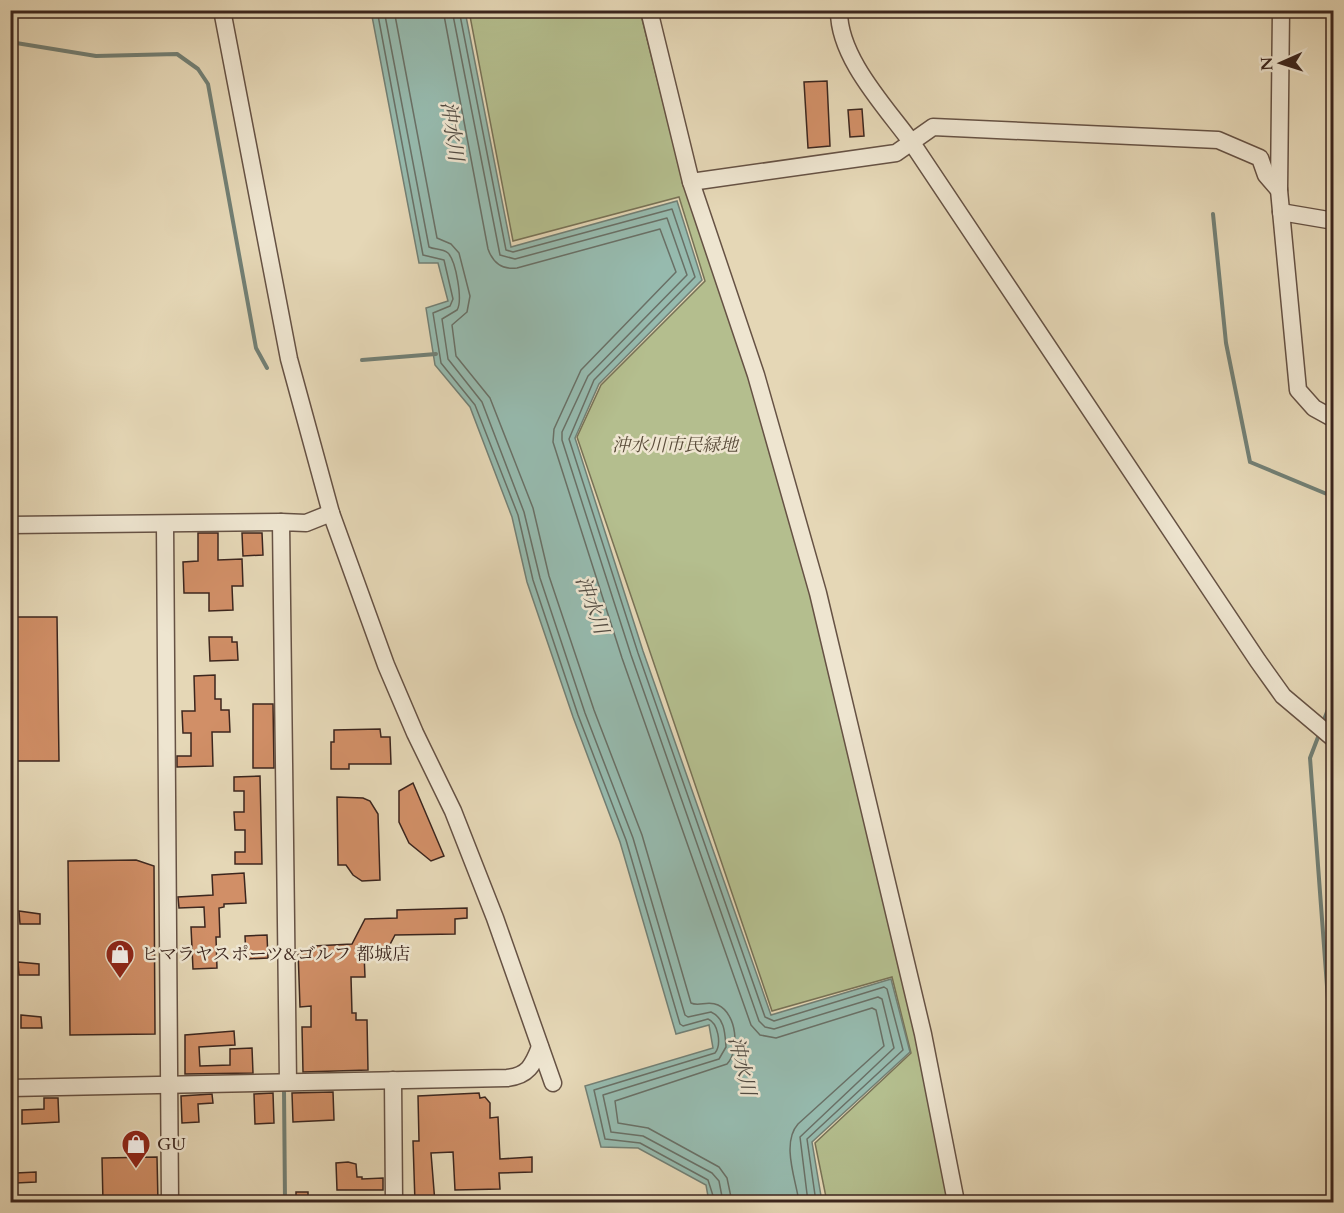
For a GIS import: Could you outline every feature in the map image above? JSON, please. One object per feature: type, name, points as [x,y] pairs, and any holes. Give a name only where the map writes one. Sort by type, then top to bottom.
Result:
[{"type":"street","points":[[222,10],[289,359],[331,513],[386,665],[415,733],[453,811],[495,918],[553,1083]]},
{"type":"street","points":[[649,10],[691,182],[756,375],[818,593],[923,1034],[956,1203]]},
{"type":"street","points":[[839,10],[844,46],[912,143],[1258,661],[1283,696],[1330,737]]},
{"type":"street","points":[[1281,10],[1280,190],[1298,390],[1314,408],[1334,419]]},
{"type":"street","points":[[691,182],[896,153],[933,127],[1218,140],[1260,158],[1266,175],[1280,190]]},
{"type":"street","points":[[1281,212],[1334,220]]},
{"type":"street","points":[[10,525],[306,523],[331,513]]},
{"type":"street","points":[[281,522],[288,1082]]},
{"type":"street","points":[[165,524],[170,1203]]},
{"type":"street","points":[[10,1088],[520,1077],[533,1065],[540,1047]]},
{"type":"street","points":[[393,1080],[394,1203]]},
{"type":"green space","name":"沖水川市民緑地","points":[[469,11],[640,11],[676,154],[719,279],[807,574],[924,1054],[953,1202],[827,1202],[815,1143],[911,1053],[892,977],[772,1011],[577,437],[601,385],[705,281],[679,197],[513,241]]},
{"type":"water","name":"沖水川","points":[[371,11],[465,11],[511,247],[677,201],[702,280],[599,384],[575,438],[643,651],[771,1015],[891,979],[910,1052],[812,1142],[822,1202],[709,1202],[706,1185],[638,1148],[601,1147],[585,1086],[713,1048],[709,1025],[676,1034],[620,842],[573,717],[527,582],[512,517],[470,407],[435,365],[426,308],[448,301],[438,263],[419,263]]},
{"type":"building","points":[[827,81],[830,146],[808,148],[804,82]]},
{"type":"building","points":[[862,109],[864,136],[850,137],[848,110]]},
{"type":"building","points":[[198,533],[218,533],[218,560],[242,559],[243,586],[232,586],[233,610],[209,611],[209,593],[184,593],[183,562],[198,561]]},
{"type":"building","points":[[242,533],[262,533],[263,555],[243,556]]},
{"type":"building","points":[[10,617],[57,617],[59,761],[10,761]]},
{"type":"building","points":[[209,637],[232,637],[232,642],[237,642],[238,660],[210,661]]},
{"type":"building","points":[[215,675],[215,699],[221,699],[221,710],[229,710],[230,732],[212,732],[213,766],[177,767],[177,756],[191,756],[191,733],[183,733],[182,711],[195,711],[194,676]]},
{"type":"building","points":[[253,704],[273,704],[274,768],[253,768]]},
{"type":"building","points":[[380,729],[381,737],[390,737],[391,764],[349,764],[349,769],[331,769],[331,742],[334,742],[334,730]]},
{"type":"building","points":[[260,776],[262,864],[235,864],[235,852],[245,852],[245,830],[235,830],[234,812],[244,812],[244,791],[234,791],[234,777]]},
{"type":"building","points":[[413,783],[444,856],[431,861],[409,843],[399,822],[399,791]]},
{"type":"building","points":[[337,797],[363,798],[370,801],[378,814],[380,880],[362,881],[353,875],[346,865],[338,865]]},
{"type":"building","points":[[136,860],[154,866],[155,1034],[70,1035],[68,861]]},
{"type":"building","points":[[244,873],[246,903],[224,904],[224,907],[219,908],[220,937],[216,937],[217,968],[193,969],[191,927],[205,927],[204,907],[179,908],[178,897],[213,895],[212,875]]},
{"type":"building","points":[[467,908],[467,918],[455,919],[455,934],[395,935],[386,952],[364,953],[365,977],[351,977],[352,1013],[356,1013],[356,1020],[367,1020],[368,1070],[303,1072],[302,1027],[311,1027],[311,1006],[300,1007],[298,950],[314,950],[314,946],[352,944],[365,919],[397,918],[397,910]]},
{"type":"building","points":[[19,911],[40,914],[40,924],[20,924]]},
{"type":"building","points":[[267,935],[268,958],[246,959],[245,936]]},
{"type":"building","points":[[18,962],[39,964],[39,975],[19,975]]},
{"type":"building","points":[[21,1015],[41,1017],[42,1028],[21,1028]]},
{"type":"building","points":[[234,1031],[235,1045],[199,1047],[200,1066],[230,1065],[230,1049],[252,1048],[253,1073],[185,1074],[185,1035]]},
{"type":"building","points":[[333,1092],[334,1120],[293,1122],[292,1093]]},
{"type":"building","points":[[273,1093],[274,1123],[255,1124],[254,1094]]},
{"type":"building","points":[[479,1093],[480,1098],[485,1097],[490,1103],[490,1118],[498,1117],[500,1159],[532,1157],[532,1172],[499,1173],[500,1189],[455,1190],[453,1152],[431,1153],[435,1203],[415,1203],[413,1141],[419,1141],[418,1096]]},
{"type":"building","points":[[212,1094],[213,1103],[198,1104],[199,1122],[182,1123],[181,1096]]},
{"type":"building","points":[[44,1098],[58,1098],[59,1122],[22,1124],[22,1110],[44,1109]]},
{"type":"building","points":[[157,1157],[158,1203],[103,1203],[102,1158]]},
{"type":"building","points":[[336,1163],[356,1164],[357,1177],[362,1177],[362,1179],[383,1178],[383,1190],[337,1190]]},
{"type":"building","points":[[36,1172],[36,1182],[16,1183],[16,1173]]},
{"type":"building","points":[[296,1192],[308,1192],[308,1203],[296,1203]]},
{"type":"waterway","points":[[10,42],[96,56],[177,54],[198,69],[208,84],[256,348],[267,368]]},
{"type":"waterway","points":[[1213,214],[1226,343],[1250,462],[1334,497]]},
{"type":"waterway","points":[[362,360],[436,354]]},
{"type":"waterway","points":[[1322,725],[1334,694]]},
{"type":"waterway","points":[[1320,732],[1310,758],[1334,1080]]},
{"type":"waterway","points":[[284,1089],[285,1202]]},
{"type":"place","name":"ヒマラヤスポーツ&ゴルフ 都城店","points":[[120,980]]},
{"type":"place","name":"GU","points":[[136,1170]]}]
